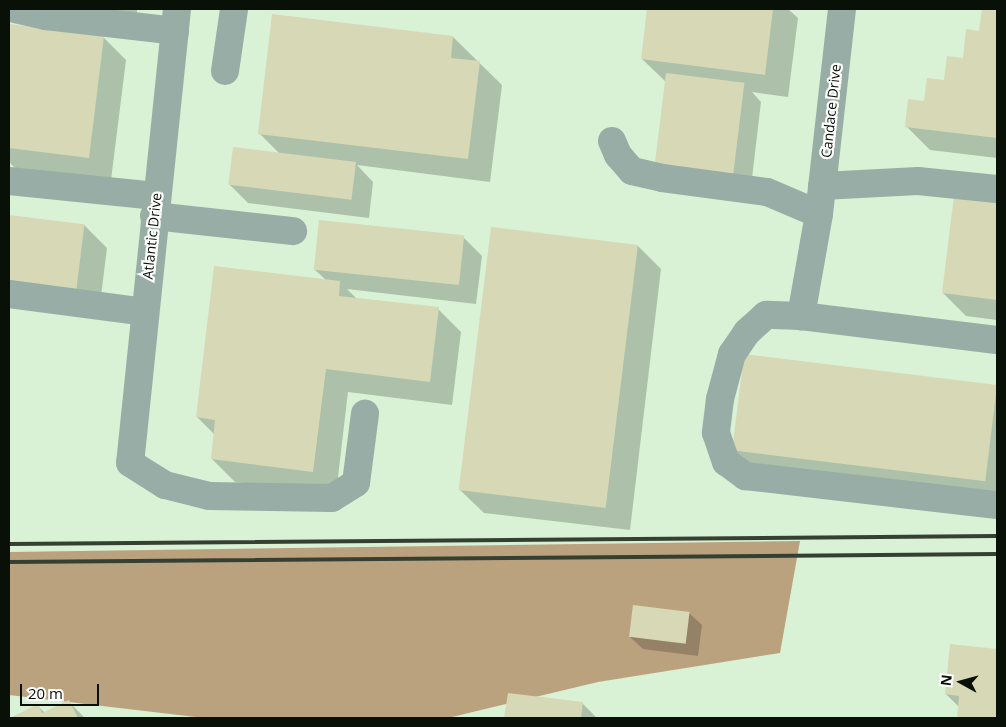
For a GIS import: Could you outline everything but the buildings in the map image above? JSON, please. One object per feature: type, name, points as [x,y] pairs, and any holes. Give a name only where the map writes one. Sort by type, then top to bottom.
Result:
[{"type":"street","points":[[15,9],[46,16],[176,20]]},
{"type":"street","points":[[225,71],[234,9]]},
{"type":"street","name":"Candace Drive","points":[[801,316],[819,214],[842,9]]},
{"type":"street","name":"Atlantic Drive","points":[[176,20],[155,206],[130,463],[165,485],[209,496],[332,498],[356,483],[365,414]]},
{"type":"street","points":[[612,140],[618,155],[632,171],[662,178],[768,192],[819,214]]},
{"type":"street","points":[[822,186],[918,181],[997,189]]},
{"type":"street","points":[[9,182],[293,231]]},
{"type":"street","points":[[9,294],[145,312]]},
{"type":"street","points":[[997,340],[801,316],[766,315],[747,332],[732,354],[720,399],[716,432],[726,462],[745,476],[997,505]]},
{"type":"shaded area","points":[[800,541],[780,653],[598,682],[448,718],[204,718],[9,695],[9,552]]},
{"type":"railway","points":[[9,544],[997,536]]},
{"type":"railway","points":[[9,562],[997,554]]}]
